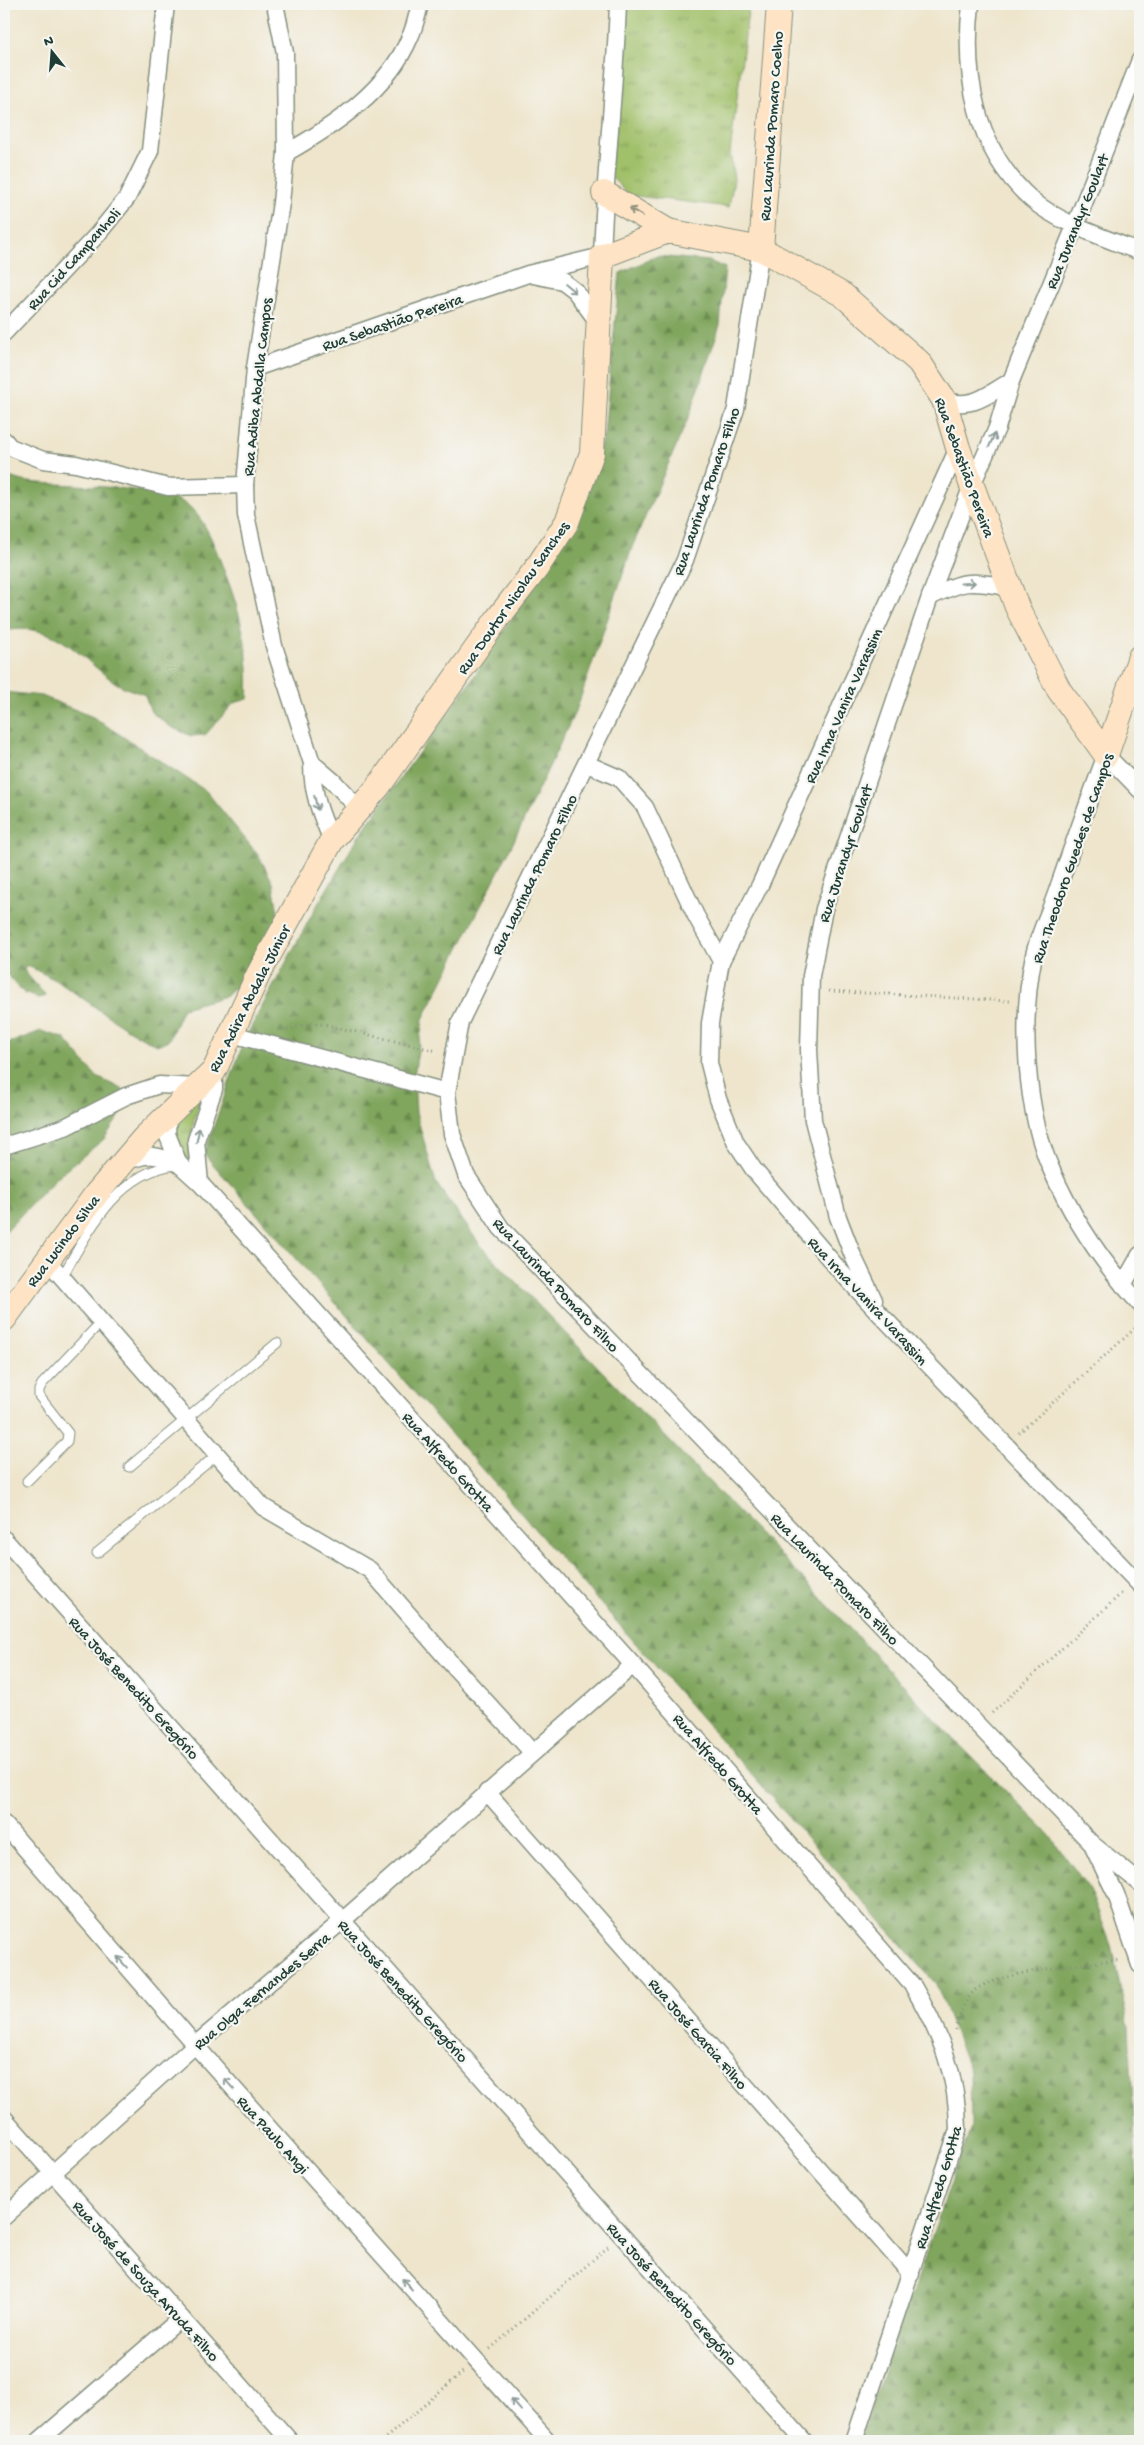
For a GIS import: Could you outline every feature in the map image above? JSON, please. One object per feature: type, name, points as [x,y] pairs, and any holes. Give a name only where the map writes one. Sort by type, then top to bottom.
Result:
[{"type":"street","name":"Rua Cid Campanholi","points":[[4,333],[97,235],[127,198],[150,151],[166,4]]},
{"type":"street","name":"Rua Adiba Abdalla Campos","points":[[274,4],[285,53],[286,153],[281,203],[256,368],[245,485],[246,515],[274,646],[312,763],[312,783],[318,811],[332,840]]},
{"type":"street","points":[[286,153],[309,140],[353,109],[393,68],[411,37],[420,4]]},
{"type":"street","points":[[602,256],[604,193],[616,74],[618,4]]},
{"type":"street","name":"Rua Laurinda Pomaro Coelho","points":[[761,249],[779,4]]},
{"type":"street","points":[[971,4],[969,24],[970,77],[976,109],[988,143],[1007,174],[1032,200],[1075,226],[1140,252]]},
{"type":"street","name":"Rua Jurandyr Goulart","points":[[881,1315],[853,1256],[838,1217],[813,1120],[809,1050],[811,976],[824,910],[930,597],[972,485],[997,428],[1011,381],[1075,226],[1140,60]]},
{"type":"street","points":[[604,193],[668,231]]},
{"type":"street","name":"Rua Sebastião Pereira","points":[[256,368],[528,274],[602,256],[668,231],[761,249],[843,295],[919,362],[944,400],[958,448],[1009,587],[1017,607],[1059,690],[1106,755],[1140,790]]},
{"type":"street","name":"Rua Laurinda Pomaro Filho","points":[[761,249],[732,419],[685,560],[460,1022],[447,1092],[452,1134],[466,1175],[501,1228],[1092,1844],[1140,1883]]},
{"type":"street","name":"Rua Doutor Nicolau Sanches","points":[[332,840],[378,787],[536,569],[567,522],[592,453],[602,256]]},
{"type":"street","points":[[528,274],[562,281],[575,291],[598,322]]},
{"type":"street","points":[[944,400],[957,404],[972,403],[1011,381]]},
{"type":"street","points":[[4,440],[10,447],[43,460],[76,464],[168,487],[245,485]]},
{"type":"street","name":"Rua Irma Vanira Varassim","points":[[958,448],[760,885],[721,961],[710,1023],[709,1062],[718,1100],[736,1143],[766,1184],[840,1271],[881,1315],[1138,1583]]},
{"type":"street","points":[[930,597],[955,584],[970,581],[1009,587]]},
{"type":"street","name":"Rua Theodoro Guedes de Campos","points":[[1140,657],[1034,955],[1028,1002],[1027,1061],[1036,1118],[1052,1170],[1077,1218],[1123,1285],[1140,1304]]},
{"type":"street","points":[[312,763],[333,781],[359,809]]},
{"type":"street","points":[[587,764],[618,778],[645,807],[696,916],[721,961]]},
{"type":"street","name":"Rua Adira Abdala Júnior","points":[[143,1139],[214,1070],[258,975],[332,840]]},
{"type":"street","points":[[232,1034],[447,1092]]},
{"type":"street","points":[[200,1183],[196,1140],[214,1089],[214,1070]]},
{"type":"street","points":[[4,1146],[66,1127],[126,1096],[159,1085],[197,1087]]},
{"type":"street","name":"Rua Alfredo Grotta","points":[[168,1115],[167,1134],[179,1164],[200,1183],[633,1665],[914,1986],[935,2023],[952,2073],[958,2100],[958,2130],[854,2441]]},
{"type":"street","name":"Rua Lucindo Silva","points":[[4,1319],[55,1269],[97,1193],[143,1139]]},
{"type":"street","points":[[122,1162],[141,1156],[161,1156],[179,1164]]},
{"type":"street","points":[[1123,1285],[1140,1255]]},
{"type":"street","points":[[55,1269],[263,1507],[370,1570],[456,1669],[532,1752]]},
{"type":"street","name":"Rua José Benedito Gregório","points":[[4,1539],[804,2441]]},
{"type":"street","name":"Rua Olga Fernandes Serra","points":[[4,2217],[195,2045],[342,1921],[633,1665]]},
{"type":"street","name":"Rua José Garcia Filho","points":[[487,1792],[911,2274]]},
{"type":"street","name":"Rua Paulo Angi","points":[[4,1824],[195,2045],[548,2441]]},
{"type":"street","name":"Rua Laurinda Pomaro Filho","points":[[1092,1844],[1116,1894],[1139,1961]]},
{"type":"street","name":"Rua José de Souza Arruda Filho","points":[[4,2118],[290,2441]]},
{"type":"street","points":[[39,2441],[181,2318]]},
{"type":"lane","points":[[55,1269],[105,1208],[133,1181],[152,1170],[179,1164]]},
{"type":"lane","points":[[27,1480],[67,1441],[68,1433],[39,1396],[39,1390],[42,1384],[101,1322]]},
{"type":"lane","points":[[129,1467],[278,1343]]},
{"type":"lane","points":[[97,1553],[217,1455]]},
{"type":"path","points":[[811,990],[1028,1002]]},
{"type":"path","points":[[339,1027],[385,1040],[453,1054]]},
{"type":"path","points":[[1005,1445],[1140,1324]]},
{"type":"path","points":[[978,1726],[1138,1583]]},
{"type":"path","points":[[955,2040],[958,2021],[966,2002],[974,1991],[1003,1978],[1071,1965],[1139,1961]]},
{"type":"path","points":[[382,2441],[621,2235]]},
{"type":"green space","points":[[626,4],[749,4],[730,153],[734,179],[729,207],[628,195],[609,174],[626,38]]},
{"type":"green space","points":[[657,256],[709,261],[725,268],[720,325],[690,414],[633,545],[577,708],[512,845],[423,1019],[414,1076],[416,1113],[436,1183],[481,1246],[807,1583],[944,1729],[1047,1832],[1090,1890],[1111,1945],[1129,2028],[1140,2239],[1140,2441],[859,2441],[971,2127],[970,2072],[936,1984],[204,1154],[245,1038],[315,909],[360,834],[471,681],[573,523],[604,434],[620,273]]},
{"type":"green space","points":[[4,475],[29,482],[138,490],[160,494],[178,500],[190,507],[202,521],[211,538],[236,604],[244,635],[249,683],[248,699],[234,703],[205,735],[191,736],[171,727],[151,712],[145,695],[117,683],[52,635],[22,629],[4,631]]},
{"type":"green space","points":[[4,692],[42,696],[93,717],[206,791],[259,856],[273,883],[279,919],[255,970],[226,996],[183,1008],[169,1040],[157,1045],[124,1027],[62,984],[28,966],[24,967],[25,972],[46,996],[38,998],[24,993],[4,971]]},
{"type":"green space","points":[[41,1031],[64,1038],[97,1077],[124,1090],[124,1109],[104,1139],[56,1178],[4,1233],[4,1045]]},
{"type":"green space","points":[[205,1091],[192,1129],[194,1168],[186,1161],[169,1126]]},
{"type":"green space","points":[[1138,1901],[1140,1903],[1140,1943],[1132,1916],[1134,1906]]}]
